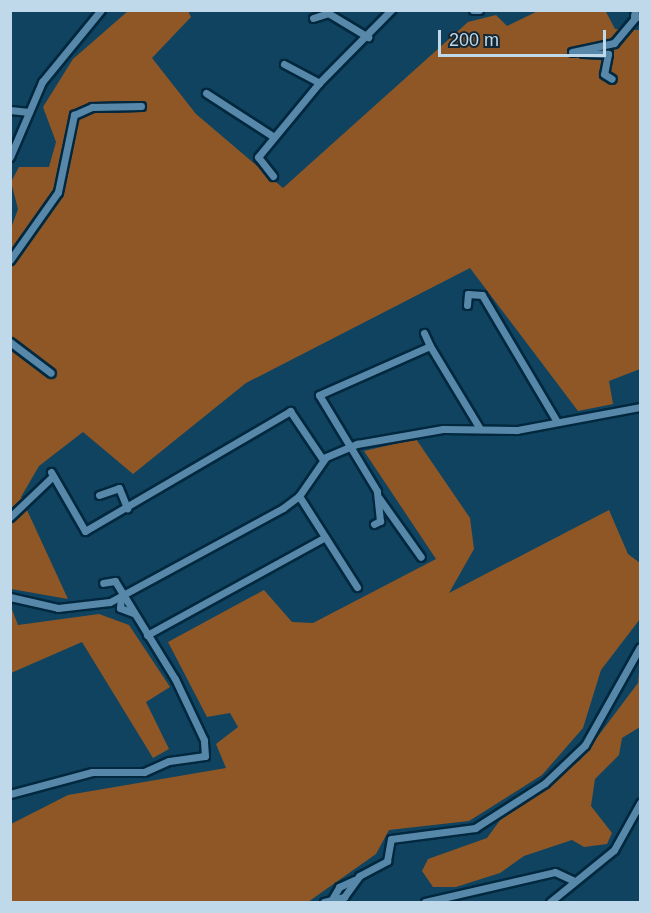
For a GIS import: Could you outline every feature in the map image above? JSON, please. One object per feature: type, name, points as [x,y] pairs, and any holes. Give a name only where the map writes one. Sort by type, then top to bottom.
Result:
[{"type":"street","points":[[10,157],[29,112],[56,59],[101,10]]},
{"type":"street","points":[[273,176],[256,160],[319,83],[368,37],[391,10]]},
{"type":"street","points":[[473,10],[479,10]]},
{"type":"street","points":[[313,18],[328,13],[368,37]]},
{"type":"street","points":[[612,80],[604,74],[608,54],[573,52],[614,43],[637,15]]},
{"type":"street","points":[[284,64],[319,83]]},
{"type":"street","points":[[207,93],[274,137]]},
{"type":"street","points":[[10,260],[58,192],[74,115],[92,107],[141,106]]},
{"type":"street","points":[[10,110],[29,112]]},
{"type":"street","points":[[467,305],[468,294],[482,295],[556,422]]},
{"type":"street","points":[[424,333],[480,429]]},
{"type":"street","points":[[10,342],[51,374]]},
{"type":"street","points":[[421,557],[379,498],[319,394],[430,346]]},
{"type":"street","points":[[10,597],[58,608],[124,597],[299,496],[323,460],[350,447],[410,434],[480,429],[517,430],[640,407]]},
{"type":"street","points":[[10,517],[52,474],[86,531],[291,411],[323,460]]},
{"type":"street","points":[[99,495],[119,488],[127,508]]},
{"type":"street","points":[[299,496],[357,587]]},
{"type":"street","points":[[374,524],[380,521],[379,498]]},
{"type":"street","points":[[147,635],[325,537]]},
{"type":"street","points":[[10,794],[92,771],[144,772],[170,761],[205,756],[194,717],[147,635],[115,581],[103,583]]},
{"type":"street","points":[[327,902],[344,897],[356,879],[387,861],[391,839],[476,828],[545,783],[577,755],[617,698],[640,647]]},
{"type":"street","points":[[550,903],[572,880],[614,850],[640,803]]},
{"type":"street","points":[[425,903],[555,872],[572,880]]},
{"type":"shaded area","points":[[605,10],[615,29],[640,30],[640,369],[609,381],[613,404],[578,411],[470,268],[246,383],[133,474],[83,432],[39,466],[21,497],[68,599],[11,589],[10,231],[18,209],[11,182],[19,167],[49,167],[56,142],[43,107],[73,59],[128,11],[188,11],[191,17],[152,58],[196,114],[283,188],[468,22],[496,15],[507,26],[538,11]]},
{"type":"shaded area","points":[[416,439],[470,518],[474,549],[449,593],[609,510],[628,554],[640,563],[640,619],[601,670],[583,728],[542,775],[469,821],[389,830],[376,854],[308,902],[11,902],[11,824],[68,795],[226,768],[216,744],[238,727],[230,713],[207,717],[168,642],[264,590],[292,622],[313,623],[436,559],[364,451]]},
{"type":"shaded area","points":[[11,607],[18,625],[99,614],[129,625],[170,687],[146,702],[169,749],[153,758],[82,642],[11,673]]},
{"type":"shaded area","points":[[640,661],[640,727],[622,738],[619,755],[595,779],[591,806],[612,833],[607,844],[584,847],[572,840],[524,856],[500,873],[456,887],[433,887],[422,871],[428,859],[487,838],[506,812],[580,760],[638,683]]}]
